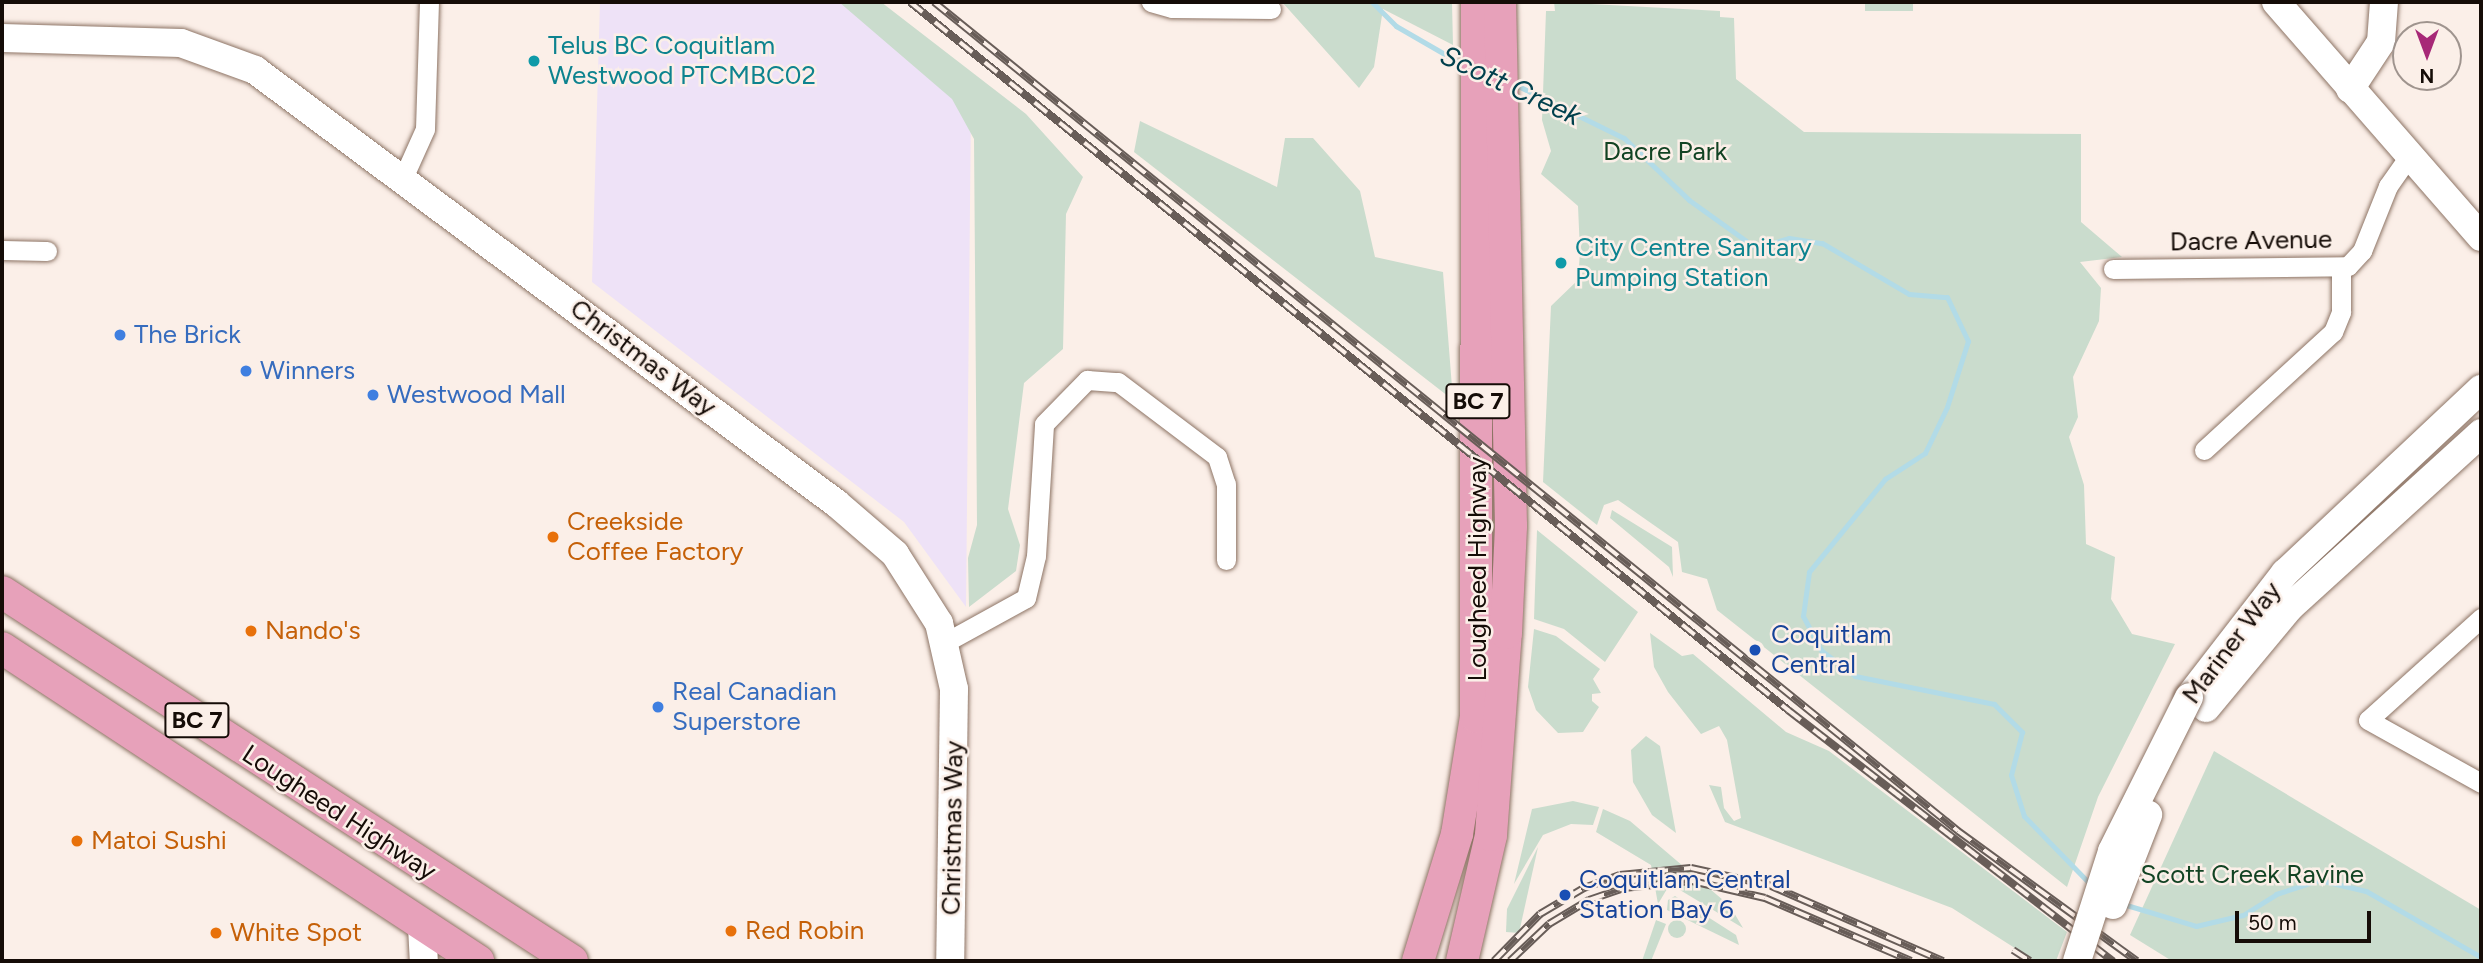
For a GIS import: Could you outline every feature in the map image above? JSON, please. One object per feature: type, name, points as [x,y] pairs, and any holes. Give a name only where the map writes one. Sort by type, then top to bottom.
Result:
[{"type":"main road","name":"Lougheed Highway","points":[[1462,961],[1491,835],[1511,526],[1484,22],[1500,2]]},
{"type":"main road","points":[[2276,2],[2408,157],[2481,237]]},
{"type":"main road","points":[[2350,89],[2381,42],[2384,2]]},
{"type":"main road","name":"Christmas Way","points":[[2,38],[144,40],[214,52],[277,84],[875,535],[914,576],[946,642],[955,708],[950,961]]},
{"type":"main road","name":"Lougheed Highway","points":[[1418,961],[1457,834],[1476,717],[1488,92]]},
{"type":"main road","name":"Mariner Way","points":[[2077,961],[2125,820],[2197,703],[2285,573],[2481,389]]},
{"type":"main road","name":"Mariner Way","points":[[2097,961],[2156,795],[2197,703],[2289,608],[2481,433]]},
{"type":"main road","name":"Lougheed Highway","points":[[2,593],[572,961]]},
{"type":"main road","name":"Lougheed Highway","points":[[2,648],[478,961]]},
{"type":"main road","points":[[422,926],[424,961]]},
{"type":"street","points":[[403,178],[425,129],[429,2]]},
{"type":"street","points":[[1153,2],[1271,9]]},
{"type":"street","name":"Dacre Avenue","points":[[2113,269],[2341,268],[2358,257],[2388,186],[2408,157]]},
{"type":"street","points":[[2,250],[47,251]]},
{"type":"street","points":[[2204,450],[2333,332],[2341,312],[2341,268]]},
{"type":"street","points":[[946,642],[1026,598],[1034,577],[1044,424],[1087,380],[1118,382],[1217,457],[1226,484],[1226,560]]},
{"type":"street","points":[[2481,618],[2368,720],[2481,783]]},
{"type":"shaded area","points":[[600,2],[841,2],[971,106],[966,607],[904,522],[592,282]]},
{"type":"green space","points":[[839,2],[881,2],[1026,114],[1083,177],[1066,214],[1063,349],[1024,383],[1008,509],[1020,545],[1016,571],[969,607],[968,558],[977,525],[974,139],[952,99]]},
{"type":"green space","points":[[1282,2],[1452,2],[1453,45],[1383,9],[1374,67],[1359,88]]},
{"type":"green space","name":"Dacre Park","points":[[1554,2],[1720,11],[1720,17],[1734,18],[1736,79],[1804,132],[2081,134],[2081,222],[2122,257],[2080,262],[2101,288],[2099,321],[2073,377],[2078,417],[2069,437],[2084,485],[2086,544],[2115,557],[2111,599],[2132,634],[2175,644],[2098,797],[2067,887],[1717,610],[1707,579],[1682,572],[1678,542],[1618,500],[1604,505],[1597,525],[1543,482],[1551,306],[1578,280],[1580,252],[1578,206],[1541,174],[1551,151],[1542,120],[1546,11],[1555,11]]},
{"type":"green space","points":[[1865,2],[1913,2],[1913,11],[1865,11]]},
{"type":"green space","points":[[1140,121],[1277,187],[1285,138],[1313,138],[1360,191],[1375,257],[1443,272],[1453,400],[1134,152]]},
{"type":"green space","points":[[1612,510],[1672,547],[1673,577],[1669,567],[1610,518]]},
{"type":"green space","points":[[1537,530],[1638,612],[1605,662],[1564,629],[1534,619]]},
{"type":"green space","points":[[1534,629],[1556,636],[1600,669],[1593,679],[1601,693],[1592,694],[1592,701],[1599,707],[1583,732],[1558,733],[1536,710],[1528,687]]},
{"type":"green space","points":[[1650,633],[1682,656],[1693,654],[1786,732],[1829,751],[2067,932],[2056,961],[2035,961],[1952,908],[1725,822],[1709,785],[1721,787],[1724,808],[1734,821],[1741,818],[1727,740],[1719,726],[1701,734],[1668,692],[1654,667]]},
{"type":"green space","points":[[1646,736],[1660,746],[1676,833],[1652,815],[1633,782],[1631,750]]},
{"type":"green space","name":"Scott Creek Ravine","points":[[2214,751],[2481,910],[2481,961],[2172,961],[2130,935]]},
{"type":"green space","points":[[1573,801],[1599,807],[1593,825],[1571,824],[1543,835],[1514,884],[1532,809]]},
{"type":"green space","points":[[1603,809],[1630,821],[1730,906],[1743,928],[1670,884],[1658,904],[1651,865],[1596,832]]},
{"type":"green space","points":[[1538,847],[1519,933],[1506,932],[1507,909]]},
{"type":"green space","points":[[1675,896],[1736,935],[1739,945],[1667,910],[1668,900]]},
{"type":"green space","points":[[1656,920],[1666,924],[1651,961],[1642,961]]},
{"type":"green space","points":[[1677,920],[1683,923],[1686,929],[1683,935],[1677,938],[1671,935],[1668,929],[1671,923]]},
{"type":"waterway","name":"Scott Creek","points":[[1372,2],[1396,26],[1467,67]]},
{"type":"waterway","name":"Scott Creek","points":[[1512,83],[1624,138],[1689,200],[1756,248],[1789,238],[1822,243],[1909,294],[1947,297],[1968,341],[1947,407],[1925,453],[1885,479],[1809,572],[1803,616],[1822,651],[1855,676],[1994,704],[2022,732],[2011,775],[2024,816],[2093,887]]},
{"type":"waterway","name":"Scott Creek","points":[[2123,904],[2196,926],[2243,915],[2276,894],[2319,880],[2366,891],[2481,957]]},
{"type":"railway","points":[[910,2],[1788,710],[2113,961]]},
{"type":"railway","points":[[934,2],[1958,831],[2137,961]]},
{"type":"railway","points":[[1494,961],[1540,914],[1584,888],[1620,875],[1691,868],[1769,885],[1943,961]]},
{"type":"railway","points":[[1510,961],[1549,924],[1589,900],[1624,888],[1692,881],[1765,898],[1911,961]]},
{"type":"railway","points":[[2013,950],[2030,961]]},
{"type":"place","name":"Telus BC Coquitlam Westwood PTCMBC02","points":[[534,61]]},
{"type":"place","name":"City Centre Sanitary Pumping Station","points":[[1561,263]]},
{"type":"place","name":"The Brick","points":[[120,335]]},
{"type":"place","name":"Winners","points":[[246,371]]},
{"type":"place","name":"Westwood Mall","points":[[373,395]]},
{"type":"place","name":"Creekside Coffee Factory","points":[[553,537]]},
{"type":"place","name":"Nando's","points":[[251,631]]},
{"type":"place","name":"Coquitlam Central","points":[[1755,650]]},
{"type":"place","name":"Real Canadian Superstore","points":[[658,707]]},
{"type":"place","name":"Matoi Sushi","points":[[77,841]]},
{"type":"place","name":"Coquitlam Central Station Bay 6","points":[[1565,895]]},
{"type":"place","name":"Red Robin","points":[[731,931]]},
{"type":"place","name":"White Spot","points":[[216,933]]}]
